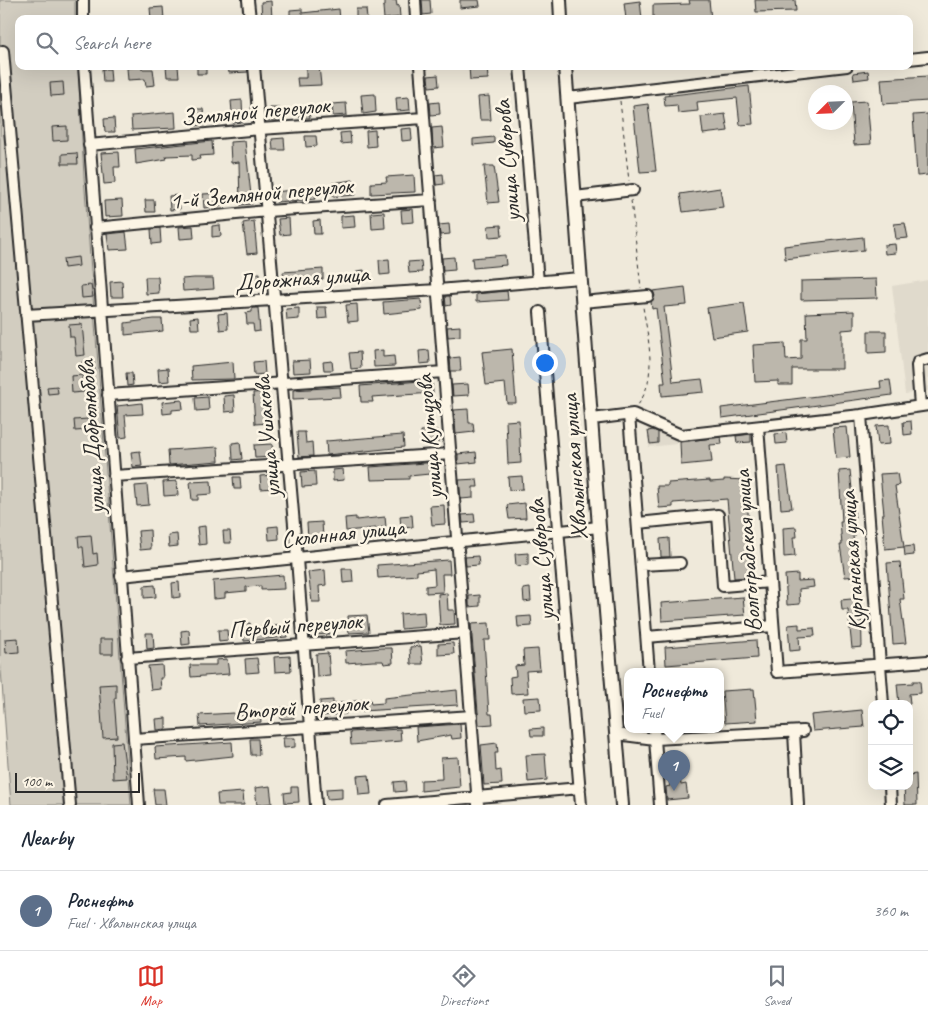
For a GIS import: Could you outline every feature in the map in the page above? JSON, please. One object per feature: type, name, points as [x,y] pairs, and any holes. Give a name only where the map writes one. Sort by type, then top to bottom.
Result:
[{"type":"main road","points":[[560,0],[560,15]]},
{"type":"main road","name":"Хвалынская улица","points":[[565,70],[599,527],[622,805]]},
{"type":"street","points":[[83,0],[83,15]]},
{"type":"street","points":[[248,0],[250,15]]},
{"type":"street","points":[[415,0],[416,15]]},
{"type":"street","points":[[3,51],[70,805]]},
{"type":"street","points":[[913,59],[928,57]]},
{"type":"street","name":"улица Добролюбова","points":[[84,70],[88,145],[139,805]]},
{"type":"street","name":"улица Ушакова","points":[[254,70],[298,559],[316,805]]},
{"type":"street","name":"улица Кутузова","points":[[420,70],[478,800]]},
{"type":"street","name":"улица Суворова","points":[[520,70],[538,282]]},
{"type":"street","points":[[568,98],[812,70]]},
{"type":"street","name":"Земляной переулок","points":[[88,145],[260,129],[424,118]]},
{"type":"street","points":[[575,197],[632,190]]},
{"type":"street","name":"1-й Земляной переулок","points":[[95,228],[267,211],[431,200]]},
{"type":"street","name":"Дорожная улица","points":[[26,316],[438,290],[580,278]]},
{"type":"street","points":[[582,302],[645,297]]},
{"type":"street","name":"улица Суворова","points":[[540,312],[581,805]]},
{"type":"street","points":[[592,419],[631,415],[681,435],[861,415],[924,405],[916,366],[918,362],[928,359]]},
{"type":"street","points":[[108,395],[444,372]]},
{"type":"street","points":[[631,415],[649,668]]},
{"type":"street","name":"Курганская улица","points":[[861,415],[883,700]]},
{"type":"street","name":"Волгоградская улица","points":[[758,427],[777,672],[880,665]]},
{"type":"street","points":[[114,476],[450,454]]},
{"type":"street","points":[[638,522],[718,515],[723,586],[770,582]]},
{"type":"street","name":"Склонная улица","points":[[121,576],[599,527]]},
{"type":"street","points":[[641,565],[680,563]]},
{"type":"street","points":[[647,637],[773,626]]},
{"type":"street","name":"Первый переулок","points":[[128,658],[465,633]]},
{"type":"street","points":[[880,665],[928,661]]},
{"type":"street","name":"Второй переулок","points":[[134,739],[472,716]]},
{"type":"street","points":[[616,734],[654,735],[799,731],[798,805]]},
{"type":"street","points":[[654,735],[660,805]]},
{"type":"street","points":[[387,805],[478,800],[580,788]]},
{"type":"street","points":[[890,790],[891,805]]},
{"type":"path","points":[[619,92],[645,297],[650,354],[646,391],[631,415]]},
{"type":"shaded area","points":[[0,0],[75,0],[75,15],[15,15],[15,70],[78,70],[84,177],[131,805],[11,805],[0,656]]},
{"type":"shaded area","points":[[928,280],[928,391],[905,394],[892,286]]},
{"type":"shaded area","points":[[647,423],[675,435],[676,444],[649,447]]},
{"type":"building","points":[[385,0],[396,0],[397,6],[399,5],[400,15],[384,15],[383,7],[385,6]]},
{"type":"building","points":[[422,0],[430,0],[431,14],[423,15]]},
{"type":"building","points":[[460,0],[479,0],[480,6],[460,8]]},
{"type":"building","points":[[689,0],[709,0],[711,15],[653,15],[653,5],[690,4]]},
{"type":"building","points":[[755,0],[795,0],[796,11],[756,12]]},
{"type":"building","points":[[271,1],[272,15],[262,15],[261,2]]},
{"type":"building","points":[[640,1],[642,15],[626,15],[624,3]]},
{"type":"building","points":[[163,7],[164,15],[151,15],[150,8]]},
{"type":"building","points":[[302,9],[302,13],[339,9],[340,15],[290,15],[290,10]]},
{"type":"building","points":[[356,9],[366,9],[367,15],[356,15]]},
{"type":"building","points":[[102,70],[110,70],[111,82],[103,82]]},
{"type":"building","points":[[127,70],[153,70],[155,85],[146,86],[145,79],[128,80]]},
{"type":"building","points":[[166,70],[178,70],[179,77],[167,77]]},
{"type":"building","points":[[197,70],[206,70],[206,74],[197,74]]},
{"type":"building","points":[[229,70],[248,70],[248,72],[229,73]]},
{"type":"building","points":[[306,70],[319,70],[321,85],[298,86],[297,78],[306,78]]},
{"type":"building","points":[[469,70],[487,70],[488,79],[470,80]]},
{"type":"building","points":[[868,71],[869,78],[854,80],[853,73]]},
{"type":"building","points":[[438,75],[439,86],[429,87],[428,76]]},
{"type":"building","points":[[928,76],[928,101],[883,104],[881,79]]},
{"type":"building","points":[[63,82],[64,95],[51,96],[50,83]]},
{"type":"building","points":[[749,86],[753,124],[740,125],[737,98],[697,102],[698,111],[678,113],[677,105],[665,106],[664,96]]},
{"type":"building","points":[[375,94],[376,112],[363,114],[361,95]]},
{"type":"building","points":[[489,96],[491,120],[480,120],[478,97]]},
{"type":"building","points":[[409,97],[410,110],[397,111],[396,98]]},
{"type":"building","points":[[242,100],[243,122],[233,123],[231,101]]},
{"type":"building","points":[[867,101],[871,144],[854,145],[853,102]]},
{"type":"building","points":[[439,102],[440,114],[431,115],[430,103]]},
{"type":"building","points":[[346,103],[347,115],[333,116],[332,104]]},
{"type":"building","points":[[648,104],[656,171],[640,172],[633,106]]},
{"type":"building","points":[[270,108],[279,108],[280,120],[271,120]]},
{"type":"building","points":[[309,108],[310,118],[300,118],[299,109]]},
{"type":"building","points":[[193,109],[203,109],[205,125],[194,126]]},
{"type":"building","points":[[175,112],[176,128],[132,130],[131,116]]},
{"type":"building","points":[[725,114],[728,131],[703,134],[701,117]]},
{"type":"building","points":[[928,114],[928,175],[917,176],[913,115]]},
{"type":"building","points":[[114,118],[115,132],[105,132],[104,119]]},
{"type":"building","points":[[67,126],[67,140],[53,141],[52,127]]},
{"type":"building","points":[[442,127],[444,147],[433,148],[432,128]]},
{"type":"building","points":[[411,128],[412,140],[402,141],[401,129]]},
{"type":"building","points":[[375,130],[376,146],[367,147],[366,131]]},
{"type":"building","points":[[350,132],[351,143],[341,144],[340,133]]},
{"type":"building","points":[[305,136],[316,136],[317,146],[306,147]]},
{"type":"building","points":[[494,137],[494,143],[473,145],[473,139]]},
{"type":"building","points":[[284,138],[285,150],[273,150],[272,139]]},
{"type":"building","points":[[212,141],[213,155],[199,156],[200,159],[192,160],[192,155],[166,156],[167,159],[136,164],[135,149]]},
{"type":"building","points":[[245,141],[252,204],[240,205],[239,162],[231,163],[230,142]]},
{"type":"building","points":[[119,152],[120,167],[114,167],[115,183],[104,184],[101,153]]},
{"type":"building","points":[[77,153],[78,164],[62,164],[62,154]]},
{"type":"building","points":[[484,166],[494,166],[499,202],[488,203]]},
{"type":"building","points":[[443,174],[444,184],[436,185],[435,175]]},
{"type":"building","points":[[414,175],[415,192],[371,194],[371,183],[387,182],[386,177]]},
{"type":"building","points":[[353,180],[355,195],[333,197],[332,183]]},
{"type":"building","points":[[315,187],[316,199],[276,202],[276,192]]},
{"type":"building","points":[[720,188],[723,207],[683,212],[680,194]]},
{"type":"building","points":[[220,193],[221,206],[204,208],[203,194]]},
{"type":"building","points":[[179,195],[180,209],[170,210],[169,196]]},
{"type":"building","points":[[122,200],[123,216],[105,217],[104,201]]},
{"type":"building","points":[[145,200],[154,200],[155,212],[146,212]]},
{"type":"building","points":[[413,209],[414,222],[402,223],[401,210]]},
{"type":"building","points":[[384,212],[385,228],[372,229],[371,213]]},
{"type":"building","points":[[354,215],[355,227],[341,228],[341,216]]},
{"type":"building","points":[[289,218],[290,234],[280,235],[278,219]]},
{"type":"building","points":[[320,220],[321,234],[314,234],[313,221]]},
{"type":"building","points":[[254,221],[257,253],[247,254],[243,223]]},
{"type":"building","points":[[905,223],[908,238],[896,239],[894,224]]},
{"type":"building","points":[[449,224],[450,234],[440,235],[439,225]]},
{"type":"building","points":[[220,225],[221,236],[212,237],[212,226]]},
{"type":"building","points":[[501,225],[502,236],[489,237],[488,226]]},
{"type":"building","points":[[193,226],[194,238],[180,239],[179,227]]},
{"type":"building","points":[[160,228],[161,243],[152,244],[151,229]]},
{"type":"building","points":[[126,232],[128,249],[109,250],[107,234]]},
{"type":"building","points":[[863,237],[864,250],[785,259],[784,246]]},
{"type":"building","points":[[895,244],[896,253],[885,254],[884,245]]},
{"type":"building","points":[[505,255],[506,265],[473,268],[472,258]]},
{"type":"building","points":[[78,257],[79,266],[64,268],[63,259]]},
{"type":"building","points":[[454,257],[455,270],[443,271],[442,258]]},
{"type":"building","points":[[389,259],[390,274],[380,275],[379,260]]},
{"type":"building","points":[[421,261],[422,272],[409,273],[408,262]]},
{"type":"building","points":[[323,269],[323,279],[284,283],[283,272]]},
{"type":"building","points":[[364,270],[365,281],[351,282],[350,275],[358,275],[357,271]]},
{"type":"building","points":[[260,273],[261,286],[248,287],[247,274]]},
{"type":"building","points":[[145,277],[158,277],[159,293],[146,294]]},
{"type":"building","points":[[213,278],[214,289],[183,291],[182,279]]},
{"type":"building","points":[[876,279],[877,298],[801,300],[801,281]]},
{"type":"building","points":[[122,281],[123,297],[111,297],[110,282]]},
{"type":"building","points":[[91,285],[93,297],[82,298],[81,286]]},
{"type":"building","points":[[685,287],[687,305],[664,307],[673,382],[702,379],[704,392],[662,396],[661,383],[665,383],[656,308],[652,309],[651,302],[655,296],[653,291]]},
{"type":"building","points":[[507,291],[508,300],[476,302],[476,294]]},
{"type":"building","points":[[445,296],[450,296],[451,305],[446,306]]},
{"type":"building","points":[[421,299],[422,310],[384,314],[383,302]]},
{"type":"building","points":[[744,303],[748,332],[712,337],[707,308]]},
{"type":"building","points":[[357,304],[358,321],[348,322],[346,305]]},
{"type":"building","points":[[317,307],[326,307],[327,318],[318,319]]},
{"type":"building","points":[[252,308],[258,308],[260,331],[254,332],[253,324],[247,324],[246,313],[252,312]]},
{"type":"building","points":[[299,308],[299,319],[287,320],[286,309]]},
{"type":"building","points":[[854,311],[854,329],[842,330],[842,369],[792,369],[792,385],[778,385],[778,381],[755,382],[753,345],[785,343],[786,360],[801,359],[801,339],[807,339],[806,313]]},
{"type":"building","points":[[227,313],[228,329],[220,330],[218,314]]},
{"type":"building","points":[[198,317],[199,329],[191,329],[190,318]]},
{"type":"building","points":[[162,319],[163,331],[125,335],[125,323]]},
{"type":"building","points":[[82,324],[85,355],[76,356],[74,337],[70,337],[69,325]]},
{"type":"building","points":[[460,326],[460,336],[448,337],[447,327]]},
{"type":"building","points":[[868,331],[886,331],[886,352],[868,353]]},
{"type":"building","points":[[512,349],[516,403],[507,403],[505,383],[486,385],[482,352]]},
{"type":"building","points":[[383,350],[383,357],[394,356],[395,366],[374,367],[373,351]]},
{"type":"building","points":[[429,350],[430,363],[420,364],[419,351]]},
{"type":"building","points":[[360,352],[361,368],[351,369],[349,353]]},
{"type":"building","points":[[460,357],[461,371],[451,371],[450,358]]},
{"type":"building","points":[[310,360],[311,372],[293,373],[292,361]]},
{"type":"building","points":[[264,361],[265,374],[254,375],[253,362]]},
{"type":"building","points":[[332,361],[333,370],[324,370],[323,362]]},
{"type":"building","points":[[82,362],[94,362],[95,372],[82,373]]},
{"type":"building","points":[[233,362],[234,379],[192,380],[191,366]]},
{"type":"building","points":[[168,368],[169,381],[159,382],[158,369]]},
{"type":"building","points":[[126,373],[132,373],[133,385],[127,386]]},
{"type":"building","points":[[82,375],[84,392],[72,393],[71,376]]},
{"type":"building","points":[[432,380],[433,393],[372,397],[373,402],[361,402],[360,386]]},
{"type":"building","points":[[890,380],[892,395],[722,418],[721,408],[881,388],[880,381]]},
{"type":"building","points":[[468,384],[469,395],[453,396],[452,385]]},
{"type":"building","points":[[57,386],[58,393],[48,394],[47,387]]},
{"type":"building","points":[[340,387],[341,397],[293,399],[293,390]]},
{"type":"building","points":[[267,392],[270,423],[255,424],[253,393]]},
{"type":"building","points":[[234,395],[235,411],[225,412],[224,396]]},
{"type":"building","points":[[208,397],[209,410],[196,411],[195,398]]},
{"type":"building","points":[[182,400],[183,409],[172,410],[172,413],[163,414],[162,402]]},
{"type":"building","points":[[142,403],[143,414],[125,415],[127,437],[120,438],[117,406]]},
{"type":"building","points":[[468,409],[469,423],[473,423],[474,432],[456,434],[454,410]]},
{"type":"building","points":[[88,419],[89,430],[75,431],[74,420]]},
{"type":"building","points":[[519,420],[521,463],[508,464],[506,421]]},
{"type":"building","points":[[911,421],[912,434],[904,435],[903,422]]},
{"type":"building","points":[[889,425],[890,444],[878,445],[876,426]]},
{"type":"building","points":[[847,427],[850,457],[836,458],[833,428]]},
{"type":"building","points":[[437,430],[438,443],[422,444],[421,431]]},
{"type":"building","points":[[648,431],[658,432],[658,443],[650,444]]},
{"type":"building","points":[[297,432],[305,432],[306,443],[312,442],[313,456],[299,457]]},
{"type":"building","points":[[786,433],[787,443],[776,444],[775,434]]},
{"type":"building","points":[[751,434],[751,442],[737,443],[736,436]]},
{"type":"building","points":[[403,435],[404,447],[327,455],[326,441]]},
{"type":"building","points":[[721,437],[722,444],[710,445],[712,462],[681,465],[680,442]]},
{"type":"building","points":[[240,442],[242,459],[233,460],[232,443]]},
{"type":"building","points":[[272,444],[273,457],[255,458],[254,445]]},
{"type":"building","points":[[218,447],[219,461],[169,465],[168,450]]},
{"type":"building","points":[[140,451],[142,466],[133,467],[131,452]]},
{"type":"building","points":[[476,452],[477,462],[458,464],[458,454]]},
{"type":"building","points":[[439,462],[440,473],[409,476],[409,479],[371,480],[370,467]]},
{"type":"building","points":[[786,466],[792,508],[781,509],[778,467]]},
{"type":"building","points":[[343,469],[344,480],[333,481],[333,470]]},
{"type":"building","points":[[850,470],[855,518],[853,518],[855,536],[853,536],[857,576],[845,577],[840,545],[842,545],[840,522],[842,522],[839,471]]},
{"type":"building","points":[[315,471],[316,486],[302,487],[301,472]]},
{"type":"building","points":[[897,473],[899,485],[895,486],[904,547],[885,549],[880,474]]},
{"type":"building","points":[[273,475],[274,488],[261,489],[260,476]]},
{"type":"building","points":[[522,476],[523,489],[509,490],[508,477]]},
{"type":"building","points":[[233,477],[240,477],[241,489],[234,489]]},
{"type":"building","points":[[477,479],[478,487],[473,487],[473,498],[461,499],[459,480]]},
{"type":"building","points":[[724,479],[746,480],[752,577],[734,578],[727,499],[673,503],[673,507],[659,508],[657,486],[668,486],[668,483],[724,481]]},
{"type":"building","points":[[177,481],[178,495],[164,496],[163,482]]},
{"type":"building","points":[[211,481],[212,494],[198,495],[198,500],[192,500],[190,482]]},
{"type":"building","points":[[147,485],[149,505],[137,506],[135,486]]},
{"type":"building","points":[[525,503],[526,518],[509,519],[507,505]]},
{"type":"building","points":[[444,505],[445,524],[432,525],[430,506]]},
{"type":"building","points":[[474,514],[475,522],[463,523],[462,515]]},
{"type":"building","points":[[412,515],[413,527],[401,528],[400,516]]},
{"type":"building","points":[[356,517],[356,520],[385,517],[386,527],[346,531],[345,518]]},
{"type":"building","points":[[322,522],[323,537],[308,538],[307,523]]},
{"type":"building","points":[[205,526],[206,544],[199,545],[197,527]]},
{"type":"building","points":[[278,526],[279,539],[269,540],[268,527]]},
{"type":"building","points":[[796,527],[797,537],[793,537],[795,556],[784,557],[783,528]]},
{"type":"building","points":[[150,530],[151,549],[140,550],[138,531]]},
{"type":"building","points":[[223,531],[230,531],[231,543],[224,543]]},
{"type":"building","points":[[177,534],[178,546],[169,547],[168,535]]},
{"type":"building","points":[[91,535],[93,554],[97,553],[98,565],[85,567],[83,547],[79,547],[78,536]]},
{"type":"building","points":[[669,538],[670,557],[661,557],[660,539]]},
{"type":"building","points":[[913,546],[914,555],[905,556],[904,547]]},
{"type":"building","points":[[528,553],[528,565],[516,566],[515,554]]},
{"type":"building","points":[[478,556],[479,565],[466,566],[465,557]]},
{"type":"building","points":[[449,560],[450,574],[442,574],[443,592],[426,593],[426,586],[435,585],[434,569],[417,571],[417,575],[378,578],[377,565]]},
{"type":"building","points":[[900,562],[904,599],[900,599],[906,643],[893,644],[887,563]]},
{"type":"building","points":[[342,569],[352,569],[353,582],[343,583]]},
{"type":"building","points":[[325,570],[326,585],[319,586],[320,602],[312,602],[308,572]]},
{"type":"building","points":[[798,574],[798,581],[813,580],[814,587],[799,589],[800,604],[787,605],[785,575]]},
{"type":"building","points":[[283,575],[284,589],[261,590],[261,586],[246,587],[246,591],[225,593],[225,598],[214,599],[213,581]]},
{"type":"building","points":[[179,582],[180,597],[173,598],[172,583]]},
{"type":"building","points":[[155,585],[156,597],[144,598],[144,586]]},
{"type":"building","points":[[530,588],[531,601],[524,602],[523,589]]},
{"type":"building","points":[[447,593],[448,610],[454,610],[455,624],[440,625],[438,594]]},
{"type":"building","points":[[480,595],[480,606],[469,607],[469,596]]},
{"type":"building","points":[[743,597],[745,615],[662,621],[661,603]]},
{"type":"building","points":[[861,598],[862,647],[852,648],[848,610],[842,610],[841,600]]},
{"type":"building","points":[[424,612],[425,627],[401,629],[400,614]]},
{"type":"building","points":[[367,615],[369,632],[349,633],[348,616]]},
{"type":"building","points":[[531,616],[532,626],[518,627],[517,617]]},
{"type":"building","points":[[250,623],[251,628],[286,625],[287,637],[244,641],[243,624]]},
{"type":"building","points":[[489,623],[490,640],[484,640],[489,714],[492,714],[493,724],[479,725],[471,624]]},
{"type":"building","points":[[799,624],[799,629],[814,628],[815,636],[799,637],[800,650],[790,651],[788,625]]},
{"type":"building","points":[[329,626],[329,634],[314,635],[314,627]]},
{"type":"building","points":[[189,630],[190,644],[182,645],[181,631]]},
{"type":"building","points":[[218,630],[227,630],[228,641],[219,642]]},
{"type":"building","points":[[146,633],[153,633],[154,648],[147,649]]},
{"type":"building","points":[[18,638],[19,652],[6,653],[5,639]]},
{"type":"building","points":[[100,639],[113,639],[113,654],[100,654]]},
{"type":"building","points":[[756,640],[757,658],[666,665],[665,647]]},
{"type":"building","points":[[453,643],[454,654],[438,655],[438,644]]},
{"type":"building","points":[[421,646],[423,664],[411,664],[410,647]]},
{"type":"building","points":[[392,648],[393,663],[384,664],[383,661],[373,661],[346,663],[345,651]]},
{"type":"building","points":[[538,649],[540,670],[526,671],[528,693],[511,694],[510,677],[516,676],[515,666],[524,665],[523,650]]},
{"type":"building","points":[[328,653],[330,676],[317,677],[316,654]]},
{"type":"building","points":[[290,656],[291,671],[275,672],[274,657]]},
{"type":"building","points":[[257,658],[259,672],[246,673],[245,659]]},
{"type":"building","points":[[227,659],[229,674],[191,677],[190,665],[216,665],[216,660]]},
{"type":"building","points":[[162,665],[163,678],[160,678],[161,689],[151,690],[148,666]]},
{"type":"building","points":[[913,681],[920,681],[921,693],[909,694],[910,700],[899,700],[897,684],[913,683]]},
{"type":"building","points":[[116,684],[116,698],[114,698],[117,737],[103,738],[99,685]]},
{"type":"building","points":[[754,689],[757,721],[725,723],[724,691]]},
{"type":"building","points":[[457,690],[458,705],[346,712],[346,714],[321,716],[320,701],[333,700],[333,704],[370,699],[371,704],[384,703],[384,698]]},
{"type":"building","points":[[540,697],[541,710],[524,711],[523,698]]},
{"type":"building","points":[[293,707],[294,718],[281,719],[280,708]]},
{"type":"building","points":[[862,710],[864,727],[813,731],[811,715]]},
{"type":"building","points":[[234,713],[234,715],[260,713],[261,722],[200,726],[199,715]]},
{"type":"building","points":[[166,718],[166,729],[157,730],[156,719]]},
{"type":"building","points":[[460,724],[461,738],[452,739],[451,735],[417,741],[416,727]]},
{"type":"building","points":[[543,728],[543,736],[531,736],[530,729]]},
{"type":"building","points":[[400,729],[401,741],[351,745],[350,732]]},
{"type":"building","points":[[283,738],[295,738],[295,747],[284,748]]},
{"type":"building","points":[[250,739],[258,739],[259,755],[251,755]]},
{"type":"building","points":[[122,742],[127,778],[113,779],[112,743]]},
{"type":"building","points":[[232,742],[233,756],[186,761],[186,757],[156,759],[155,747]]},
{"type":"building","points":[[497,743],[498,753],[495,753],[496,771],[501,770],[502,784],[484,785],[481,745]]},
{"type":"building","points":[[545,754],[547,780],[528,782],[526,755]]},
{"type":"building","points":[[458,757],[460,787],[421,791],[421,780],[442,779],[441,758]]},
{"type":"building","points":[[678,759],[681,785],[686,784],[688,798],[667,800],[666,787],[670,786],[668,760]]},
{"type":"building","points":[[913,774],[916,774],[917,805],[905,805],[904,790],[913,790]]},
{"type":"building","points":[[369,775],[371,794],[359,795],[357,776]]},
{"type":"building","points":[[405,781],[406,791],[395,792],[394,782]]},
{"type":"building","points":[[270,786],[272,803],[257,805],[255,788]]},
{"type":"building","points":[[291,787],[298,787],[299,802],[285,803],[284,793],[291,792]]},
{"type":"building","points":[[342,788],[342,798],[327,799],[326,789]]},
{"type":"building","points":[[153,789],[164,789],[166,805],[155,805]]},
{"type":"building","points":[[243,792],[244,805],[218,805],[217,794]]},
{"type":"place","name":"Роснефть","points":[[674,791]]}]
